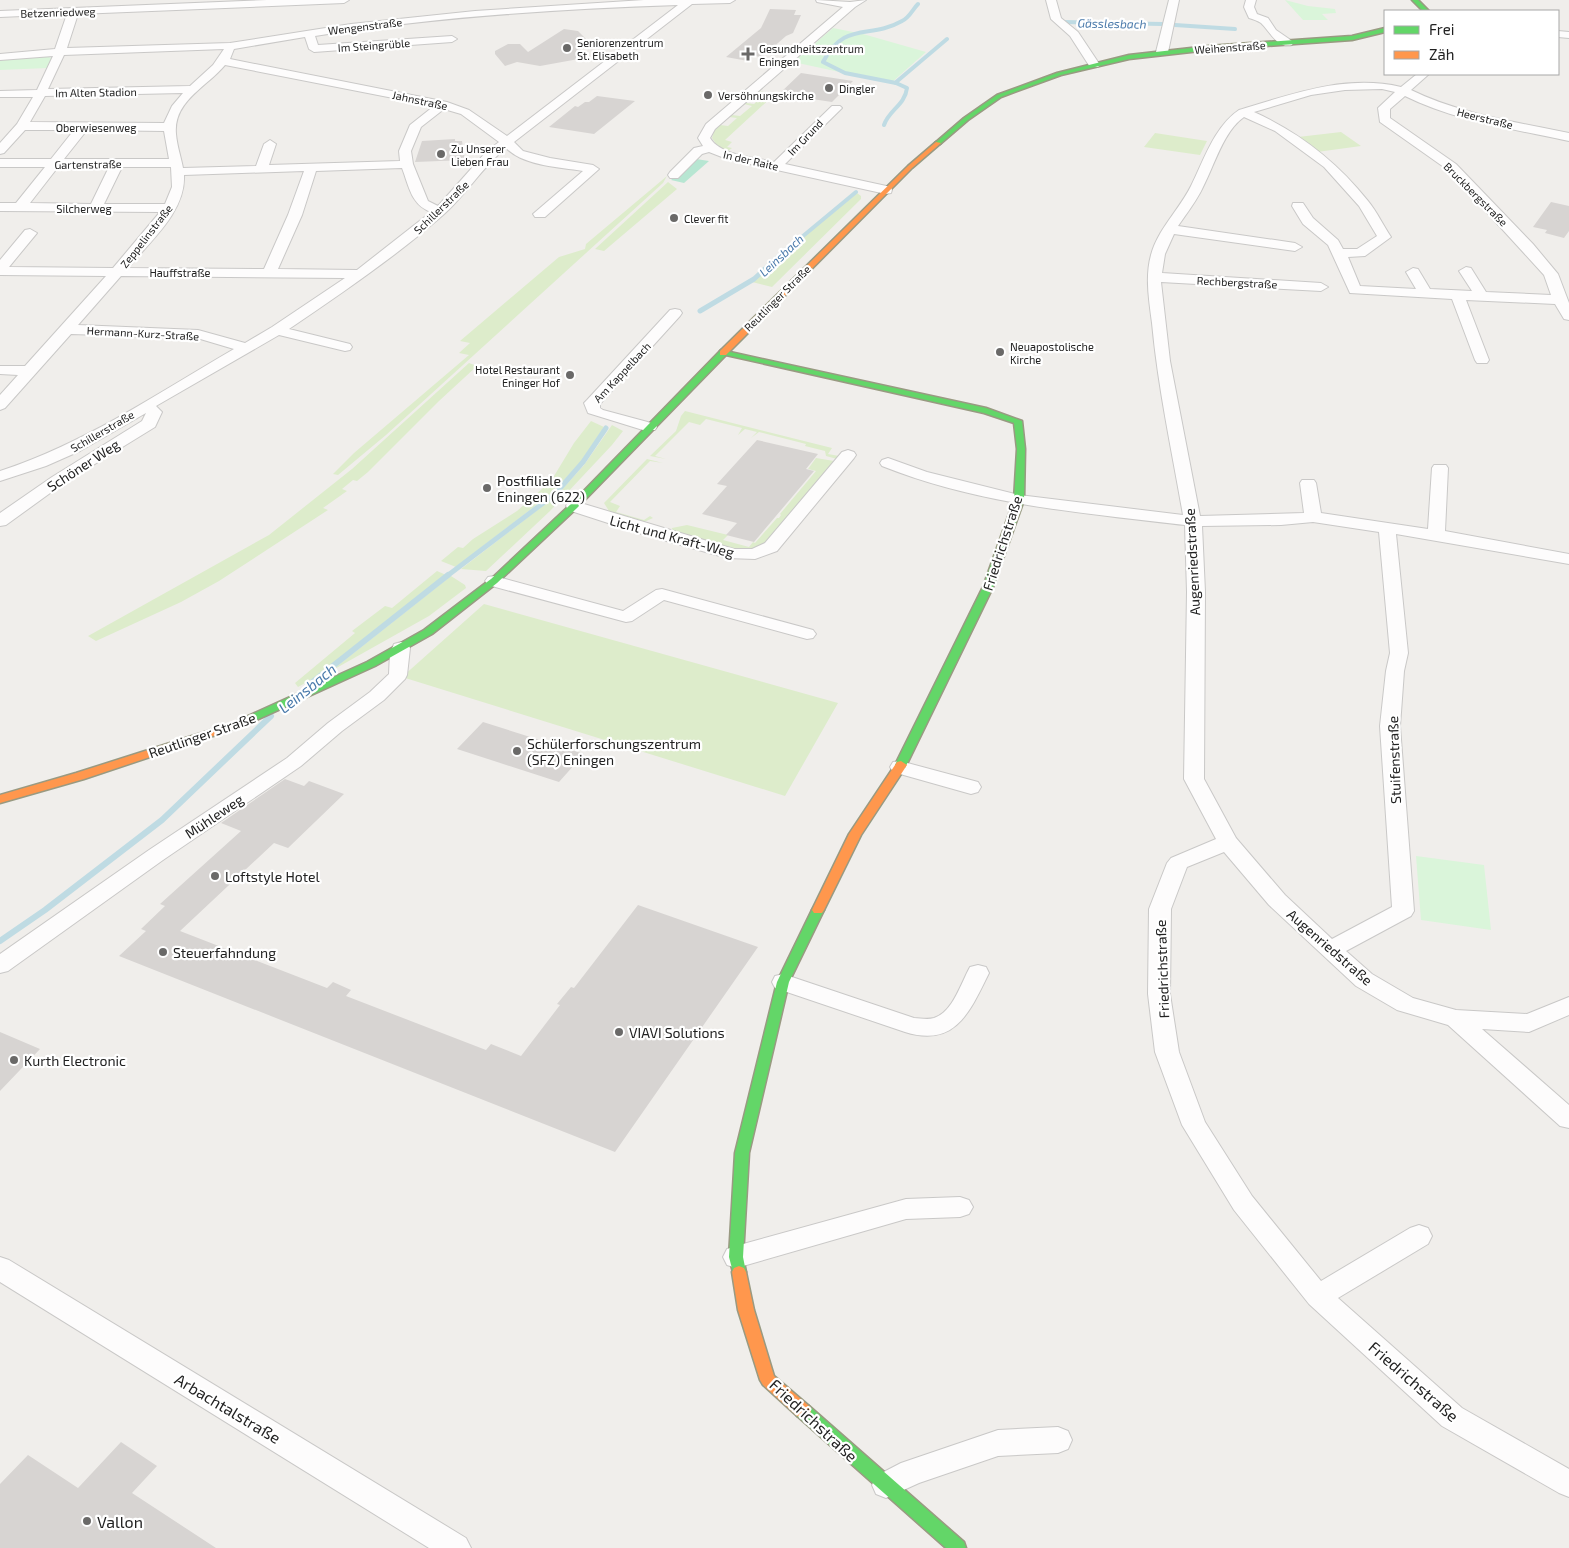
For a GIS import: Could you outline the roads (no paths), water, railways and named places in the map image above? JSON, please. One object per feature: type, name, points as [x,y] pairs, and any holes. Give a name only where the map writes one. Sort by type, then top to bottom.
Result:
[{"type":"main road","name":"Weihenstraße","points":[[1094,65],[1162,52],[1352,38],[1384,32]]},
{"type":"main road","name":"Reutlinger Straße","points":[[0,799],[90,773],[238,724],[371,664],[402,648],[435,627],[494,581],[574,506],[649,427],[856,219],[927,151],[991,101],[1027,85],[1094,65]]},
{"type":"main road","name":"Friedrichstraße","points":[[724,352],[986,411],[1018,421],[1021,449],[1019,500],[988,587],[900,767],[855,834],[783,982],[742,1153],[736,1257],[746,1310],[768,1380],[958,1548]]},
{"type":"street","name":"Betzenriedweg","points":[[0,14],[344,0]]},
{"type":"street","name":"Schillerstraße","points":[[0,476],[40,463],[74,448],[248,348],[360,274],[440,211],[490,155],[690,0]]},
{"type":"street","name":"Wengenstraße","points":[[0,57],[60,52],[230,46],[309,32],[475,14],[643,1],[730,0]]},
{"type":"street","points":[[821,0],[856,1]]},
{"type":"street","points":[[1051,0],[1056,19],[1074,34],[1094,65]]},
{"type":"street","points":[[1162,52],[1174,0]]},
{"type":"street","points":[[1251,0],[1250,7],[1253,16],[1264,20],[1272,32],[1288,43]]},
{"type":"street","points":[[327,1],[351,27]]},
{"type":"street","name":"In der Raite","points":[[856,1],[710,127],[704,138],[710,148],[727,155],[886,190]]},
{"type":"street","points":[[0,150],[5,139],[22,126],[41,93],[60,52],[73,12]]},
{"type":"street","name":"Im Steingrüble","points":[[309,32],[314,49],[452,39]]},
{"type":"street","points":[[170,127],[176,108],[223,61],[230,46]]},
{"type":"street","name":"Jahnstraße","points":[[223,61],[443,104],[465,112],[507,142],[519,154],[549,162],[593,169],[540,214]]},
{"type":"street","points":[[1404,91],[1422,75]]},
{"type":"street","name":"Augenriedstraße","points":[[1404,91],[1382,86],[1345,87],[1310,92],[1243,112],[1233,119],[1222,135],[1196,188],[1170,229],[1158,254],[1154,277],[1163,361],[1193,521],[1196,592],[1194,779],[1228,842],[1278,900],[1364,980],[1405,1004],[1456,1019],[1529,1023],[1569,1005]]},
{"type":"street","name":"Im Alten Stadion","points":[[0,94],[193,89]]},
{"type":"street","name":"Heerstraße","points":[[1404,91],[1422,100],[1458,112],[1569,137]]},
{"type":"street","name":"Bruckbergstraße","points":[[1404,91],[1384,108],[1384,120],[1452,167],[1552,274],[1560,300],[1569,316]]},
{"type":"street","points":[[440,211],[422,203],[407,164],[405,151],[416,125],[443,104]]},
{"type":"street","name":"Im Grund","points":[[776,166],[836,108]]},
{"type":"street","points":[[1243,112],[1279,128],[1328,164],[1364,204],[1384,237],[1360,253],[1339,253]]},
{"type":"street","name":"Oberwiesenweg","points":[[22,126],[170,127]]},
{"type":"street","points":[[20,207],[83,127]]},
{"type":"street","name":"Zeppelinstraße","points":[[0,405],[117,272],[169,208],[178,190],[177,167],[170,127]]},
{"type":"street","points":[[261,169],[270,144]]},
{"type":"street","points":[[674,175],[698,151],[710,148]]},
{"type":"street","name":"Gartenstraße","points":[[0,163],[53,165],[117,164],[261,169],[407,164]]},
{"type":"street","points":[[95,208],[117,164]]},
{"type":"street","points":[[269,273],[295,215],[311,168]]},
{"type":"street","points":[[1298,206],[1308,221],[1333,243],[1355,290],[1560,300]]},
{"type":"street","name":"Silcherweg","points":[[0,207],[169,208]]},
{"type":"street","points":[[1170,229],[1295,247]]},
{"type":"street","points":[[0,270],[30,233]]},
{"type":"street","name":"Hauffstraße","points":[[0,270],[360,274]]},
{"type":"street","points":[[1466,271],[1482,296]]},
{"type":"street","points":[[1413,272],[1426,294]]},
{"type":"street","name":"Rechbergstraße","points":[[1154,277],[1320,287]]},
{"type":"street","points":[[1458,296],[1482,360]]},
{"type":"street","name":"Am Kappelbach","points":[[649,427],[598,413],[593,410],[592,403],[635,359],[675,313]]},
{"type":"street","name":"Hermann-Kurz-Straße","points":[[66,329],[198,334],[248,348]]},
{"type":"street","points":[[277,330],[345,347]]},
{"type":"street","points":[[0,370],[28,371]]},
{"type":"street","name":"Schöner Weg","points":[[0,521],[58,480],[149,424],[154,412],[146,406]]},
{"type":"street","name":"Licht und Kraft-Weg","points":[[574,506],[641,529],[733,554],[755,554],[771,547],[848,455]]},
{"type":"street","points":[[888,463],[921,476],[1019,500],[1193,521],[1282,520],[1314,517],[1436,535],[1569,560]]},
{"type":"street","points":[[1436,535],[1440,468]]},
{"type":"street","points":[[1308,483],[1314,517]]},
{"type":"street","name":"Stuifenstraße","points":[[1330,950],[1403,911],[1390,726],[1395,671],[1399,653],[1387,528]]},
{"type":"street","points":[[494,581],[626,617],[662,594],[807,634]]},
{"type":"street","name":"Mühleweg","points":[[0,965],[156,855],[294,762],[334,727],[377,696],[398,675],[399,653],[402,648]]},
{"type":"street","points":[[900,767],[971,788]]},
{"type":"street","name":"Friedrichstraße","points":[[1228,842],[1178,863],[1160,909],[1159,994],[1166,1052],[1194,1125],[1243,1203],[1318,1296],[1452,1417],[1569,1484]]},
{"type":"street","points":[[783,982],[913,1026],[938,1028],[950,1021],[978,973]]},
{"type":"street","name":"Augenriedstraße","points":[[1456,1019],[1569,1119]]},
{"type":"street","points":[[736,1257],[906,1209],[960,1207]]},
{"type":"street","points":[[1318,1296],[1419,1236]]},
{"type":"street","name":"Arbachtalstraße","points":[[0,1268],[456,1548]]},
{"type":"street","points":[[886,1485],[911,1472],[998,1443],[1058,1440]]},
{"type":"waterway","name":"Leinsbach","points":[[895,83],[845,73],[823,62],[831,49],[840,41],[858,33],[879,30],[902,21],[918,4]]},
{"type":"waterway","name":"Gässlesbach","points":[[1063,22],[1162,24]]},
{"type":"waterway","name":"Gässlesbach","points":[[1175,25],[1235,29]]},
{"type":"waterway","name":"Gässlesbach","points":[[895,83],[947,39]]},
{"type":"waterway","name":"Leinsbach","points":[[884,125],[889,115],[906,94],[907,88],[895,83]]},
{"type":"waterway","name":"Leinsbach","points":[[785,251],[856,192]]},
{"type":"waterway","name":"Leinsbach","points":[[700,311],[754,279],[787,249]]},
{"type":"waterway","name":"Leinsbach","points":[[447,576],[555,494],[583,462],[606,428]]},
{"type":"waterway","name":"Leinsbach","points":[[310,684],[448,575]]},
{"type":"waterway","name":"Leinsbach","points":[[0,941],[45,910],[162,820],[271,716]]},
{"type":"place","name":"Seniorenzentrum St. Elisabeth","points":[[567,48]]},
{"type":"place","name":"Gesundheitszentrum Eningen","points":[[748,54]]},
{"type":"place","name":"Dingler","points":[[829,88]]},
{"type":"place","name":"Versöhnungskirche","points":[[708,95]]},
{"type":"place","name":"Zu Unserer Lieben Frau","points":[[441,154]]},
{"type":"place","name":"Clever fit","points":[[674,218]]},
{"type":"place","name":"Neuapostolische Kirche","points":[[1000,352]]},
{"type":"place","name":"Hotel Restaurant Eninger Hof","points":[[570,375]]},
{"type":"place","name":"Postfiliale Eningen (622)","points":[[487,488]]},
{"type":"place","name":"Schülerforschungszentrum (SFZ) Eningen","points":[[517,751]]},
{"type":"place","name":"Loftstyle Hotel","points":[[215,876]]},
{"type":"place","name":"Steuerfahndung","points":[[163,952]]},
{"type":"place","name":"VIAVI Solutions","points":[[619,1032]]},
{"type":"place","name":"Kurth Electronic","points":[[14,1060]]},
{"type":"place","name":"Vallon","points":[[87,1521]]}]
